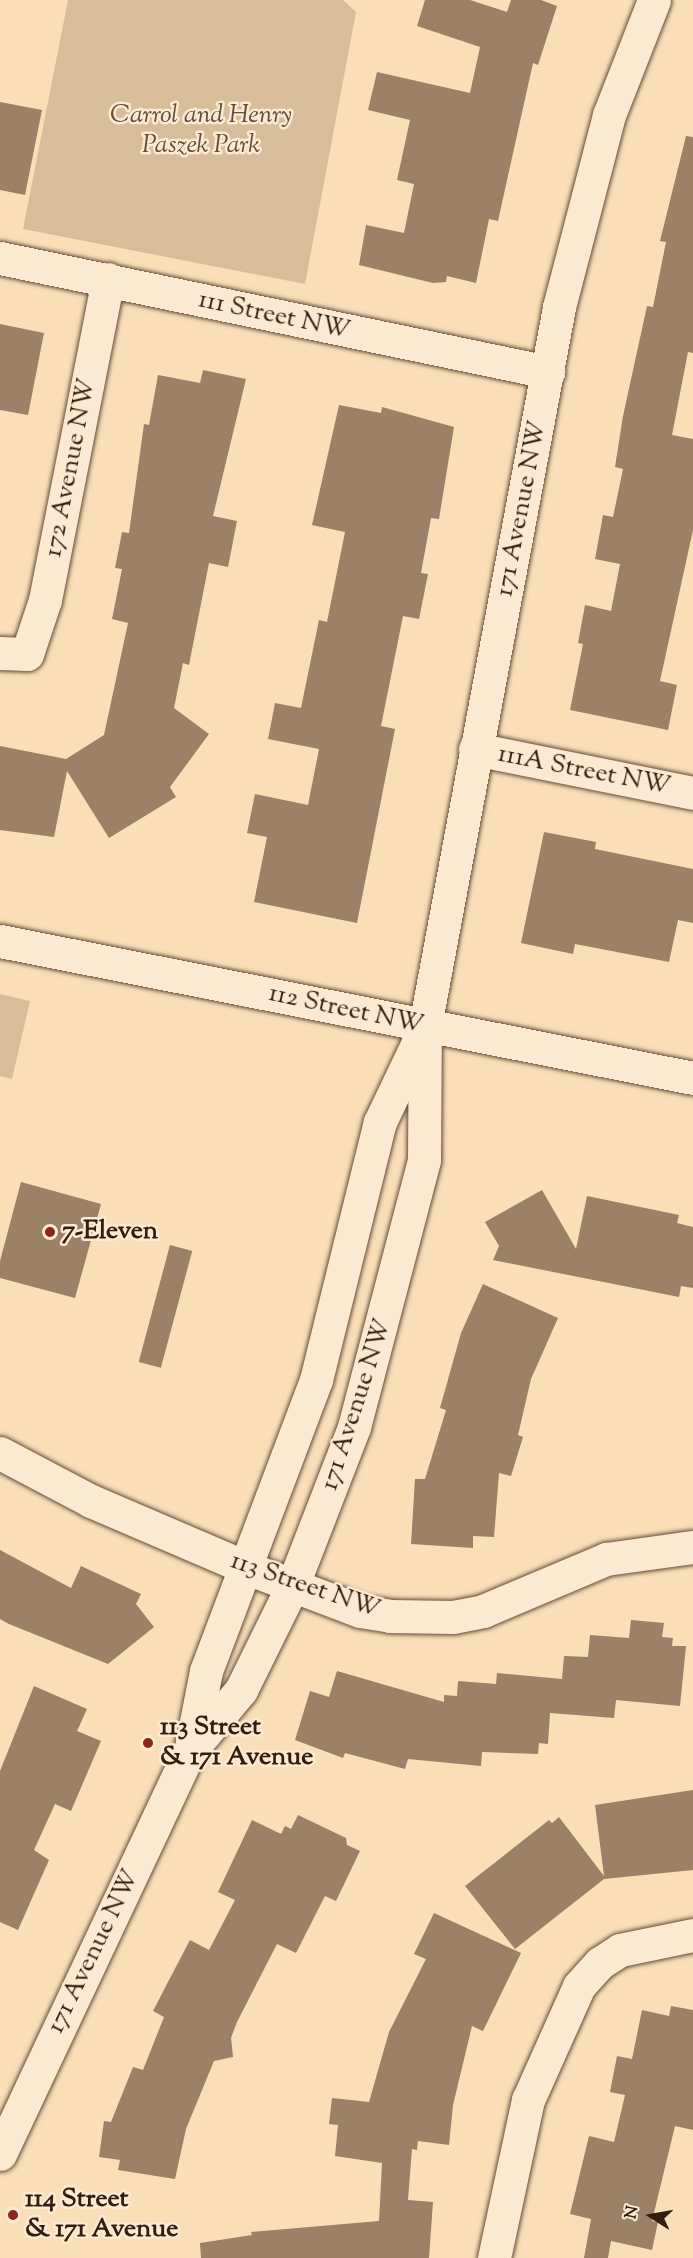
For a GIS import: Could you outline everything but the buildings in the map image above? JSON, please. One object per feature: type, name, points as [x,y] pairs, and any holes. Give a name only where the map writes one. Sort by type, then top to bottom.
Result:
[{"type":"street","name":"171 Avenue NW","points":[[190,1751],[240,1690],[292,1587],[354,1427],[424,1160],[425,1026],[548,372],[590,178],[654,0]]},
{"type":"street","name":"111 Street NW","points":[[0,258],[548,372]]},
{"type":"street","name":"172 Avenue NW","points":[[14,654],[45,600],[108,279]]},
{"type":"street","name":"111A Street NW","points":[[476,749],[693,793]]},
{"type":"street","name":"112 Street NW","points":[[0,941],[693,1078]]},
{"type":"street","name":"171 Avenue NW","points":[[0,2154],[190,1751],[206,1671],[247,1568],[316,1380],[380,1122],[425,1026]]},
{"type":"street","name":"113 Street NW","points":[[0,1452],[91,1501],[292,1587],[360,1611],[453,1617],[483,1611],[606,1559],[693,1547]]},
{"type":"street","points":[[494,2258],[528,2100],[579,1986],[600,1963],[620,1950],[693,1935]]},
{"type":"green space","name":"Carrol and Henry Paszek Park","points":[[68,0],[343,0],[356,12],[305,284],[23,229]]},
{"type":"green space","points":[[0,994],[30,1001],[12,1079],[0,1076]]},
{"type":"place","name":"7-Eleven","points":[[50,1232]]},
{"type":"place","name":"113 Street & 171 Avenue","points":[[148,1743]]},
{"type":"place","name":"114 Street & 171 Avenue","points":[[13,2215]]}]
